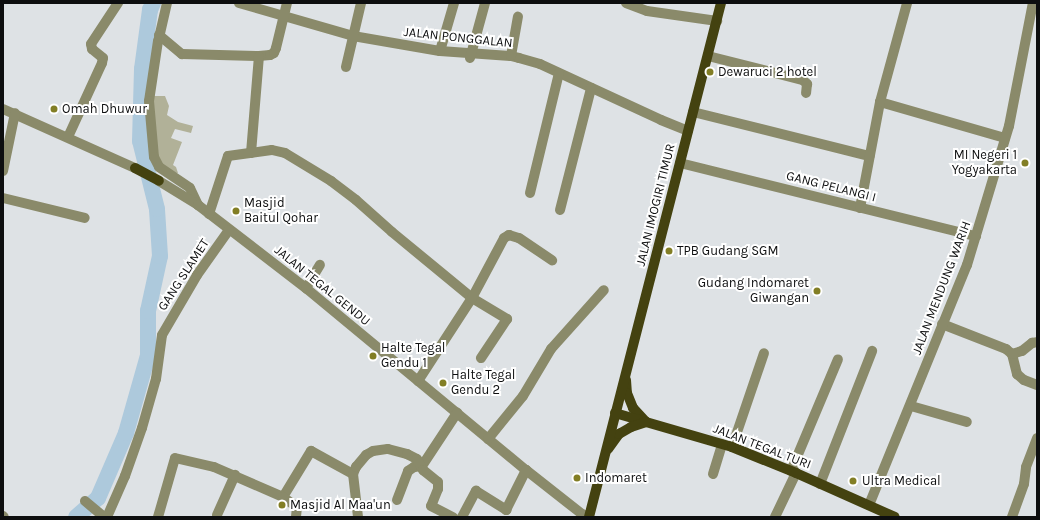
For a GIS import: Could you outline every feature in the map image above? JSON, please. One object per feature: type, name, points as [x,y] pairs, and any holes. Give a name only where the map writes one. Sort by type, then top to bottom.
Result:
[{"type":"main road","name":"JALAN IMOGIRI TIMUR","points":[[589,517],[722,3]]},
{"type":"main road","name":"JALAN TEGAL GENDU","points":[[135,168],[158,181]]},
{"type":"main road","points":[[605,453],[619,434],[631,427],[646,422],[633,408],[627,393],[626,373]]},
{"type":"main road","name":"JALAN TEGAL TURI","points":[[615,413],[732,447],[794,472],[895,517]]},
{"type":"street","points":[[69,134],[102,62],[103,58],[91,47],[99,31],[118,3]]},
{"type":"street","points":[[167,3],[159,35],[149,101],[154,157],[159,167],[190,188],[198,205]]},
{"type":"street","name":"JALAN PONGGALAN","points":[[239,3],[354,36],[470,56],[511,56],[540,64],[688,131]]},
{"type":"street","points":[[159,35],[182,54],[258,56],[274,53],[287,3]]},
{"type":"street","points":[[346,67],[361,3]]},
{"type":"street","points":[[440,51],[454,3]]},
{"type":"street","points":[[470,56],[485,3]]},
{"type":"street","points":[[626,3],[647,11],[717,21]]},
{"type":"street","points":[[860,208],[880,102],[907,3]]},
{"type":"street","name":"JALAN MENDUNG WARIH","points":[[870,505],[967,265],[1005,138],[1033,3]]},
{"type":"street","points":[[511,56],[518,17]]},
{"type":"street","points":[[251,153],[258,56]]},
{"type":"street","points":[[708,56],[803,80],[807,84],[806,93]]},
{"type":"street","points":[[530,193],[559,73]]},
{"type":"street","points":[[560,210],[591,88]]},
{"type":"street","points":[[880,102],[1005,138]]},
{"type":"street","name":"JALAN TEGAL GENDU","points":[[3,109],[69,134],[135,168]]},
{"type":"street","points":[[693,112],[870,156]]},
{"type":"street","points":[[3,171],[14,113]]},
{"type":"street","points":[[209,214],[228,156],[272,150],[285,153],[331,181],[356,200],[392,232],[472,298],[507,319],[481,358]]},
{"type":"street","name":"GANG PELANGI I","points":[[680,163],[976,236]]},
{"type":"street","name":"JALAN TEGAL GENDU","points":[[158,181],[198,205],[306,288],[526,470],[582,514],[589,517]]},
{"type":"street","points":[[3,198],[85,218]]},
{"type":"street","name":"GANG SLAMET","points":[[107,517],[125,476],[142,428],[156,380],[162,335],[198,275],[229,230]]},
{"type":"street","points":[[418,381],[472,298],[502,240],[507,236],[519,238],[552,260]]},
{"type":"street","points":[[306,288],[320,265]]},
{"type":"street","points":[[488,439],[523,396],[551,349],[604,290]]},
{"type":"street","points":[[942,324],[1006,349],[1012,354],[1017,374],[1024,380],[1037,384]]},
{"type":"street","points":[[1012,354],[1022,351],[1032,343],[1037,342]]},
{"type":"street","points":[[820,484],[872,351]]},
{"type":"street","points":[[732,447],[764,354]]},
{"type":"street","points":[[775,517],[838,359]]},
{"type":"street","points":[[911,406],[966,422]]},
{"type":"street","points":[[397,500],[408,471],[414,467],[422,466],[457,413]]},
{"type":"street","points":[[1012,517],[1024,484],[1026,467],[1037,439]]},
{"type":"street","points":[[713,474],[722,444]]},
{"type":"street","points":[[358,517],[353,474],[361,460],[373,451],[388,449],[407,454],[417,460],[422,466],[423,470],[438,482],[438,489],[431,506],[453,517]]},
{"type":"street","points":[[283,497],[312,451],[353,474]]},
{"type":"street","points":[[158,517],[174,458],[208,465],[235,475],[283,497],[297,508],[296,517]]},
{"type":"street","points":[[462,517],[476,491],[506,510],[526,470]]},
{"type":"street","points":[[217,514],[235,475]]},
{"type":"street","points":[[86,502],[104,517]]},
{"type":"green space","points":[[152,96],[165,96],[169,106],[167,115],[178,122],[193,126],[191,133],[175,129],[171,138],[182,142],[173,165],[176,167],[178,173],[164,172],[158,163]]},
{"type":"waterway","points":[[76,517],[98,498],[126,433],[148,355],[148,311],[160,256],[157,209],[140,141],[142,69],[150,10],[153,3]]},
{"type":"place","name":"Dewaruci 2 hotel","points":[[710,72]]},
{"type":"place","name":"Omah Dhuwur","points":[[54,109]]},
{"type":"place","name":"MI Negeri 1 Yogyakarta","points":[[1025,163]]},
{"type":"place","name":"Masjid Baitul Qohar","points":[[236,211]]},
{"type":"place","name":"TPB Gudang SGM","points":[[669,251]]},
{"type":"place","name":"Gudang Indomaret Giwangan","points":[[817,291]]},
{"type":"place","name":"Halte Tegal Gendu 1","points":[[373,356]]},
{"type":"place","name":"Halte Tegal Gendu 2","points":[[443,383]]},
{"type":"place","name":"Indomaret","points":[[577,478]]},
{"type":"place","name":"Ultra Medical","points":[[853,481]]},
{"type":"place","name":"Masjid Al Maa'un","points":[[282,505]]}]
